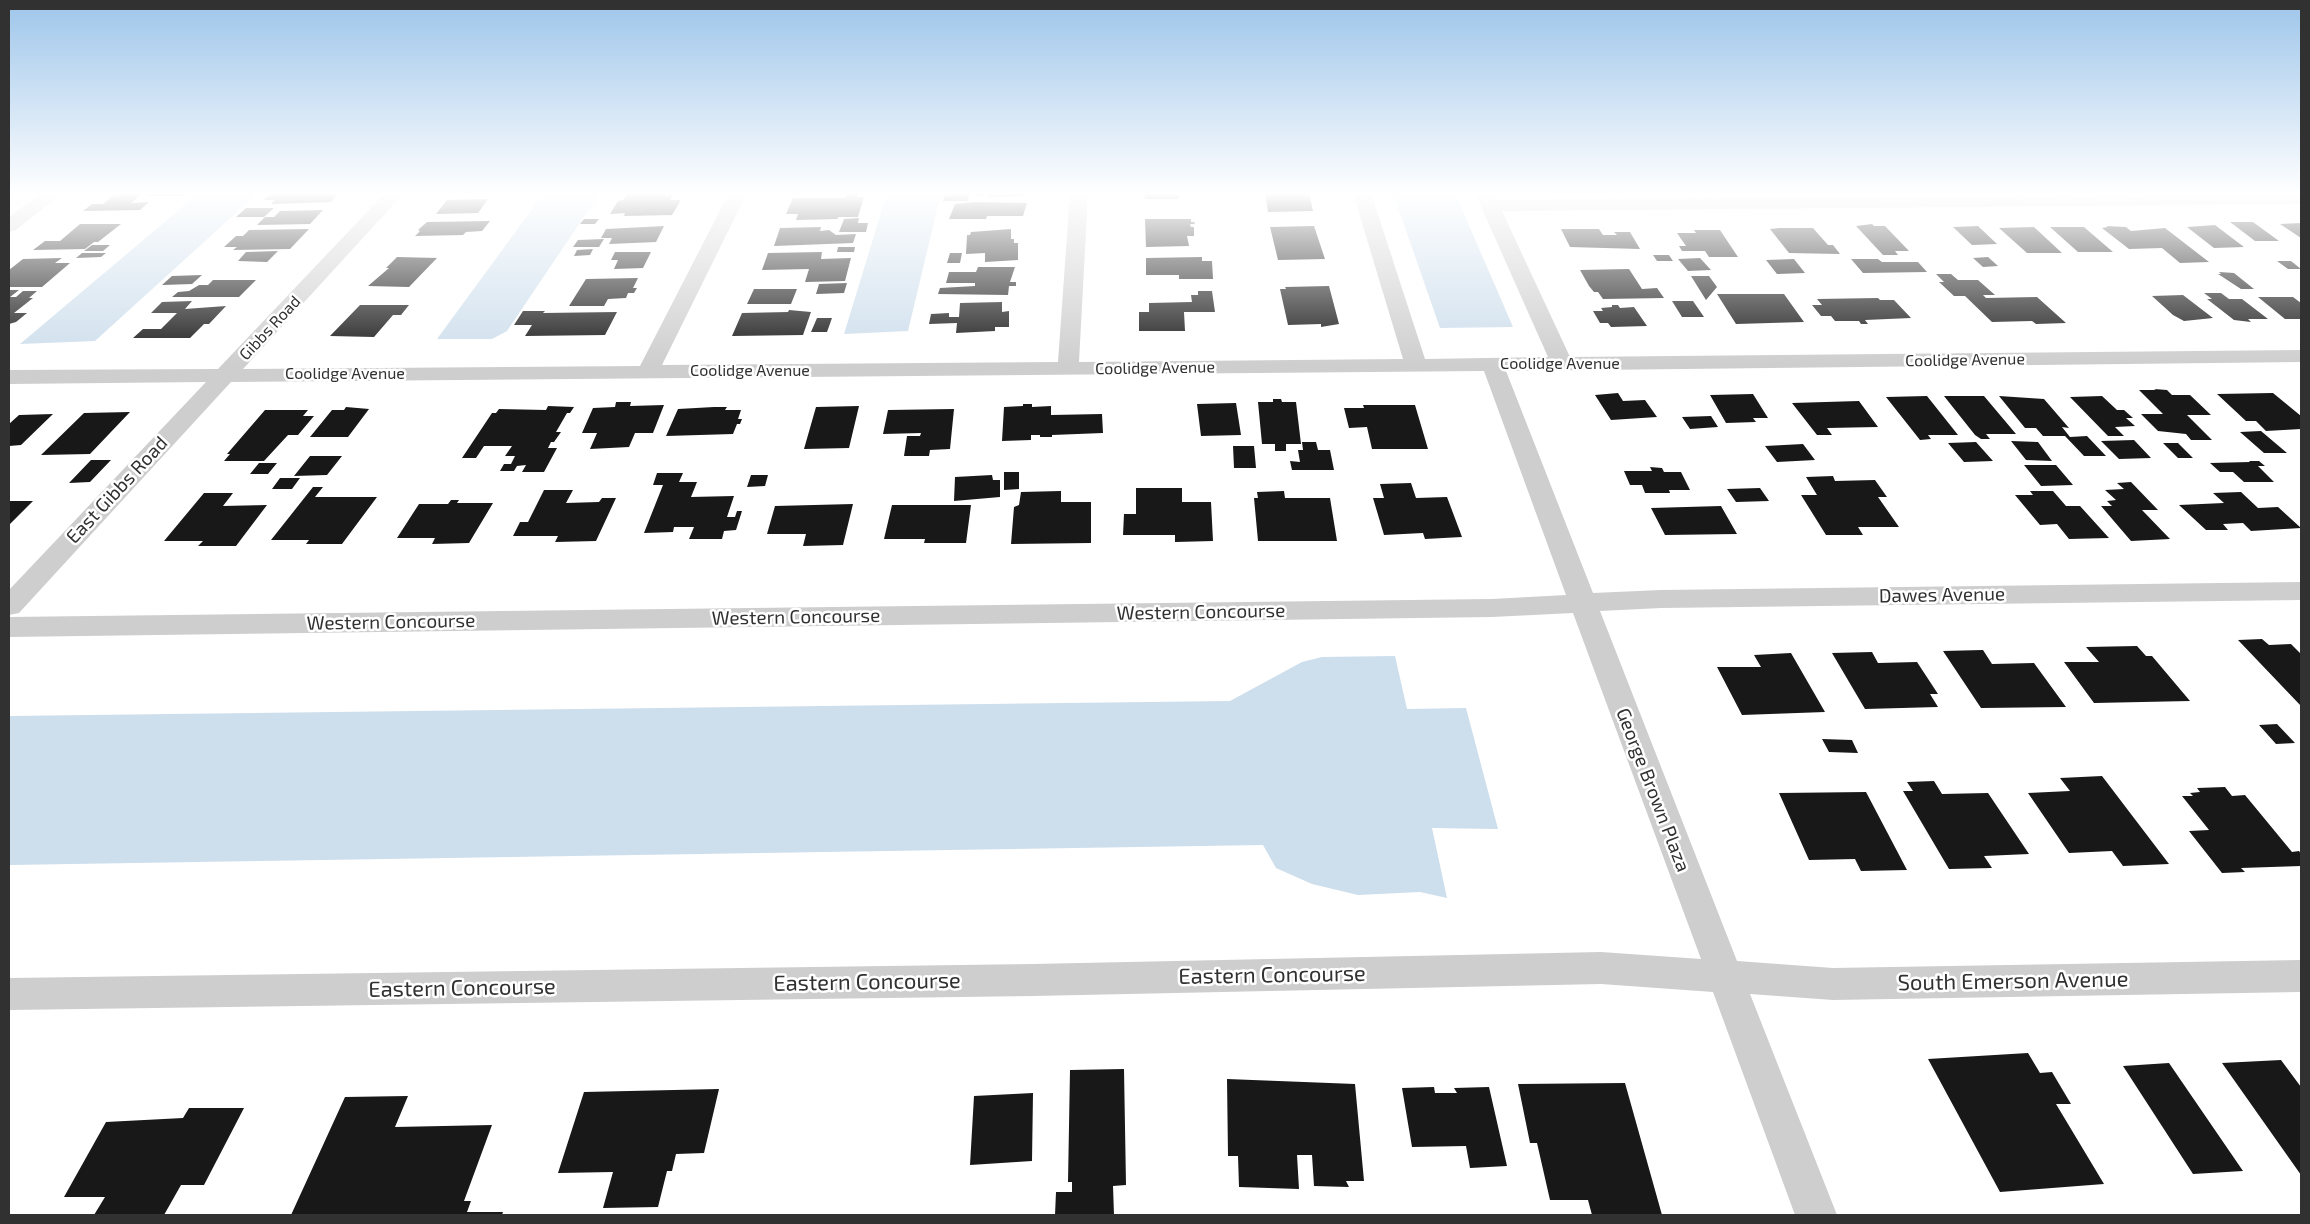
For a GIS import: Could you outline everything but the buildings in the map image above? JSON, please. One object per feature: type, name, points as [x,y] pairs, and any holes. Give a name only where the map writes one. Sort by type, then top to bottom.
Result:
[{"type":"street","name":"Gibbs Road","points":[[226,375],[343,250]]},
{"type":"street","points":[[648,372],[709,250]]},
{"type":"street","points":[[1068,369],[1075,250]]},
{"type":"street","points":[[1380,250],[1416,365]]},
{"type":"street","points":[[1510,250],[1562,364]]},
{"type":"street","name":"Coolidge Avenue","points":[[9,377],[1068,369],[2301,356]]},
{"type":"street","name":"George Brown Plaza","points":[[1492,364],[1816,1215]]},
{"type":"street","name":"East Gibbs Road","points":[[9,606],[226,375]]},
{"type":"street","name":"Dawes Avenue","points":[[1583,604],[1661,599],[2301,591]]},
{"type":"street","name":"Western Concourse","points":[[9,627],[1492,608],[1583,604]]},
{"type":"street","name":"Eastern Concourse","points":[[9,994],[1043,980],[1601,968],[1724,977]]},
{"type":"street","name":"South Emerson Avenue","points":[[1724,977],[1833,984],[2301,976]]},
{"type":"water","points":[[131,250],[195,250],[95,341],[20,344]]},
{"type":"water","points":[[502,250],[562,250],[507,331],[492,339],[437,339]]},
{"type":"water","points":[[870,250],[927,250],[908,331],[844,334]]},
{"type":"water","points":[[1413,250],[1480,250],[1513,327],[1440,328]]},
{"type":"water","points":[[1395,656],[1407,709],[1466,708],[1498,829],[1432,828],[1447,898],[1420,892],[1358,895],[1312,884],[1276,868],[1263,845],[9,865],[9,716],[1230,701],[1302,662],[1322,657]]}]
